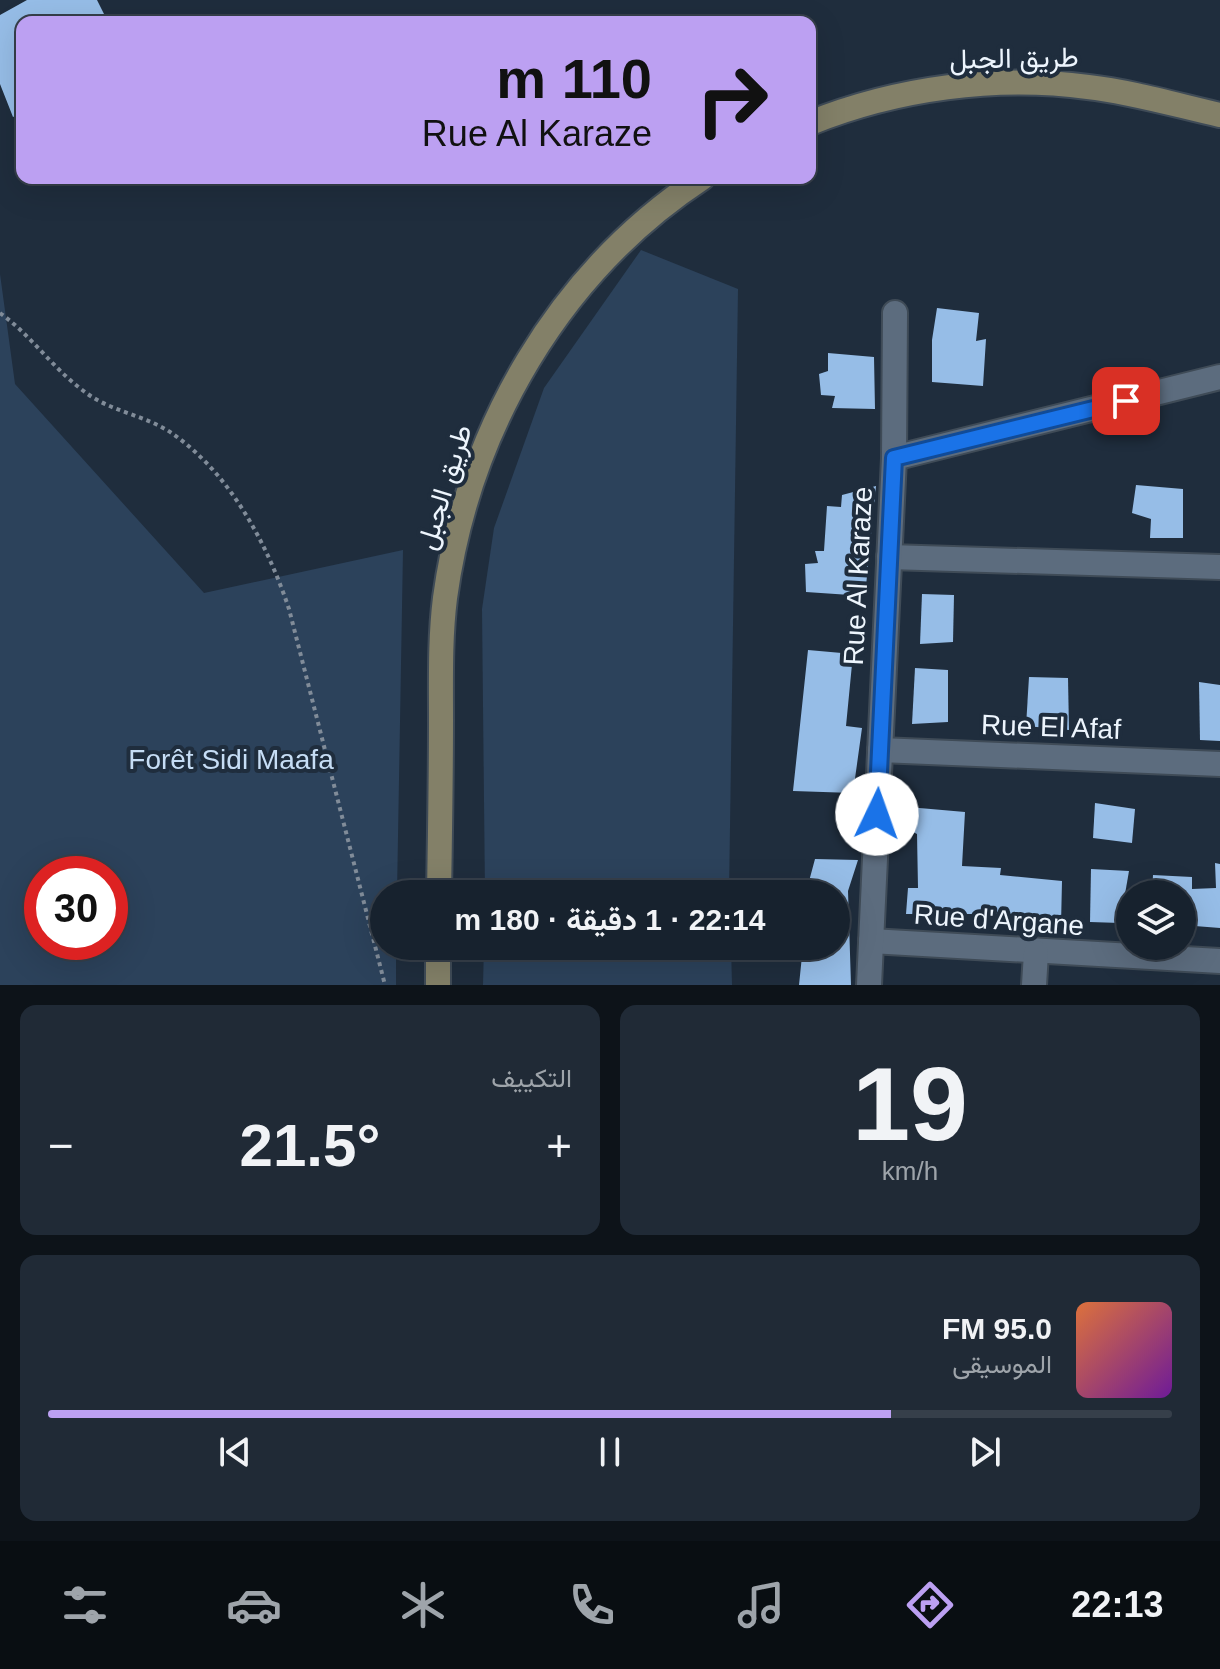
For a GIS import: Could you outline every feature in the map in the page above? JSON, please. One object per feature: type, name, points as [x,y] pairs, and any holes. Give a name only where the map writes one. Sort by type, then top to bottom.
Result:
[{"type":"street","name":"طريق الجبل","points":[[816,121],[903,95],[1017,83],[1090,87],[1220,115]]},
{"type":"street","name":"طريق الجبل","points":[[439,880],[443,625],[460,525],[483,454],[531,354],[573,295],[622,241],[694,184]]},
{"type":"street","points":[[894,458],[895,313]]},
{"type":"street","name":"Rue Al Karaze","points":[[869,985],[894,458],[1220,377]]},
{"type":"street","points":[[889,557],[1220,567]]},
{"type":"street","name":"Rue El Afaf","points":[[880,750],[1220,764]]},
{"type":"street","name":"Rue d'Argane","points":[[871,941],[1036,953],[1220,961]]},
{"type":"street","points":[[1034,985],[1036,953]]},
{"type":"street","points":[[438,960],[438,985]]},
{"type":"path","points":[[0,313],[17,325],[84,392],[104,405],[172,433],[205,462],[255,529],[274,565],[289,609],[385,985]]},
{"type":"green space","points":[[641,250],[738,289],[729,880],[485,880],[482,609],[494,528],[544,388]]},
{"type":"green space","name":"Forêt Sidi Maafa","points":[[0,274],[15,384],[204,593],[403,550],[397,880],[370,880],[370,960],[396,960],[396,985],[0,985]]},
{"type":"green space","points":[[484,960],[731,960],[732,985],[483,985]]},
{"type":"building","points":[[27,0],[97,0],[105,16],[16,16],[16,116],[13,117],[0,84],[0,15]]},
{"type":"building","points":[[937,308],[979,313],[976,341],[986,339],[983,386],[932,382],[932,340]]},
{"type":"building","points":[[828,353],[874,357],[875,409],[832,408],[835,396],[821,395],[819,374],[828,371]]},
{"type":"building","points":[[1136,485],[1183,489],[1183,538],[1150,538],[1151,519],[1132,513]]},
{"type":"building","points":[[876,486],[865,596],[806,592],[805,564],[818,563],[815,551],[824,551],[827,506],[841,507],[842,495]]},
{"type":"building","points":[[922,594],[954,595],[953,642],[920,644]]},
{"type":"building","points":[[808,650],[853,654],[846,726],[862,728],[853,793],[793,791]]},
{"type":"building","points":[[915,668],[948,670],[948,722],[912,724]]},
{"type":"building","points":[[1029,677],[1068,678],[1069,730],[1026,726]]},
{"type":"building","points":[[1199,682],[1220,685],[1220,741],[1200,740]]},
{"type":"building","points":[[1095,803],[1135,809],[1132,843],[1093,838]]},
{"type":"building","points":[[908,807],[965,812],[962,866],[1001,868],[1000,875],[1062,881],[1061,925],[1041,926],[1042,916],[1023,914],[906,914],[908,888],[918,888],[917,834],[905,828]]},
{"type":"building","points":[[815,859],[858,860],[850,885],[850,880],[809,880]]},
{"type":"building","points":[[1215,863],[1220,864],[1220,928],[1196,926],[1196,889],[1216,888]]},
{"type":"building","points":[[1091,869],[1129,871],[1127,880],[1116,880],[1116,923],[1090,922]]},
{"type":"building","points":[[1153,875],[1192,877],[1192,880],[1153,880]]},
{"type":"building","points":[[850,954],[851,985],[799,985],[802,960],[850,960]]},
{"type":"route","points":[[877,814],[894,458],[1126,401]]}]
